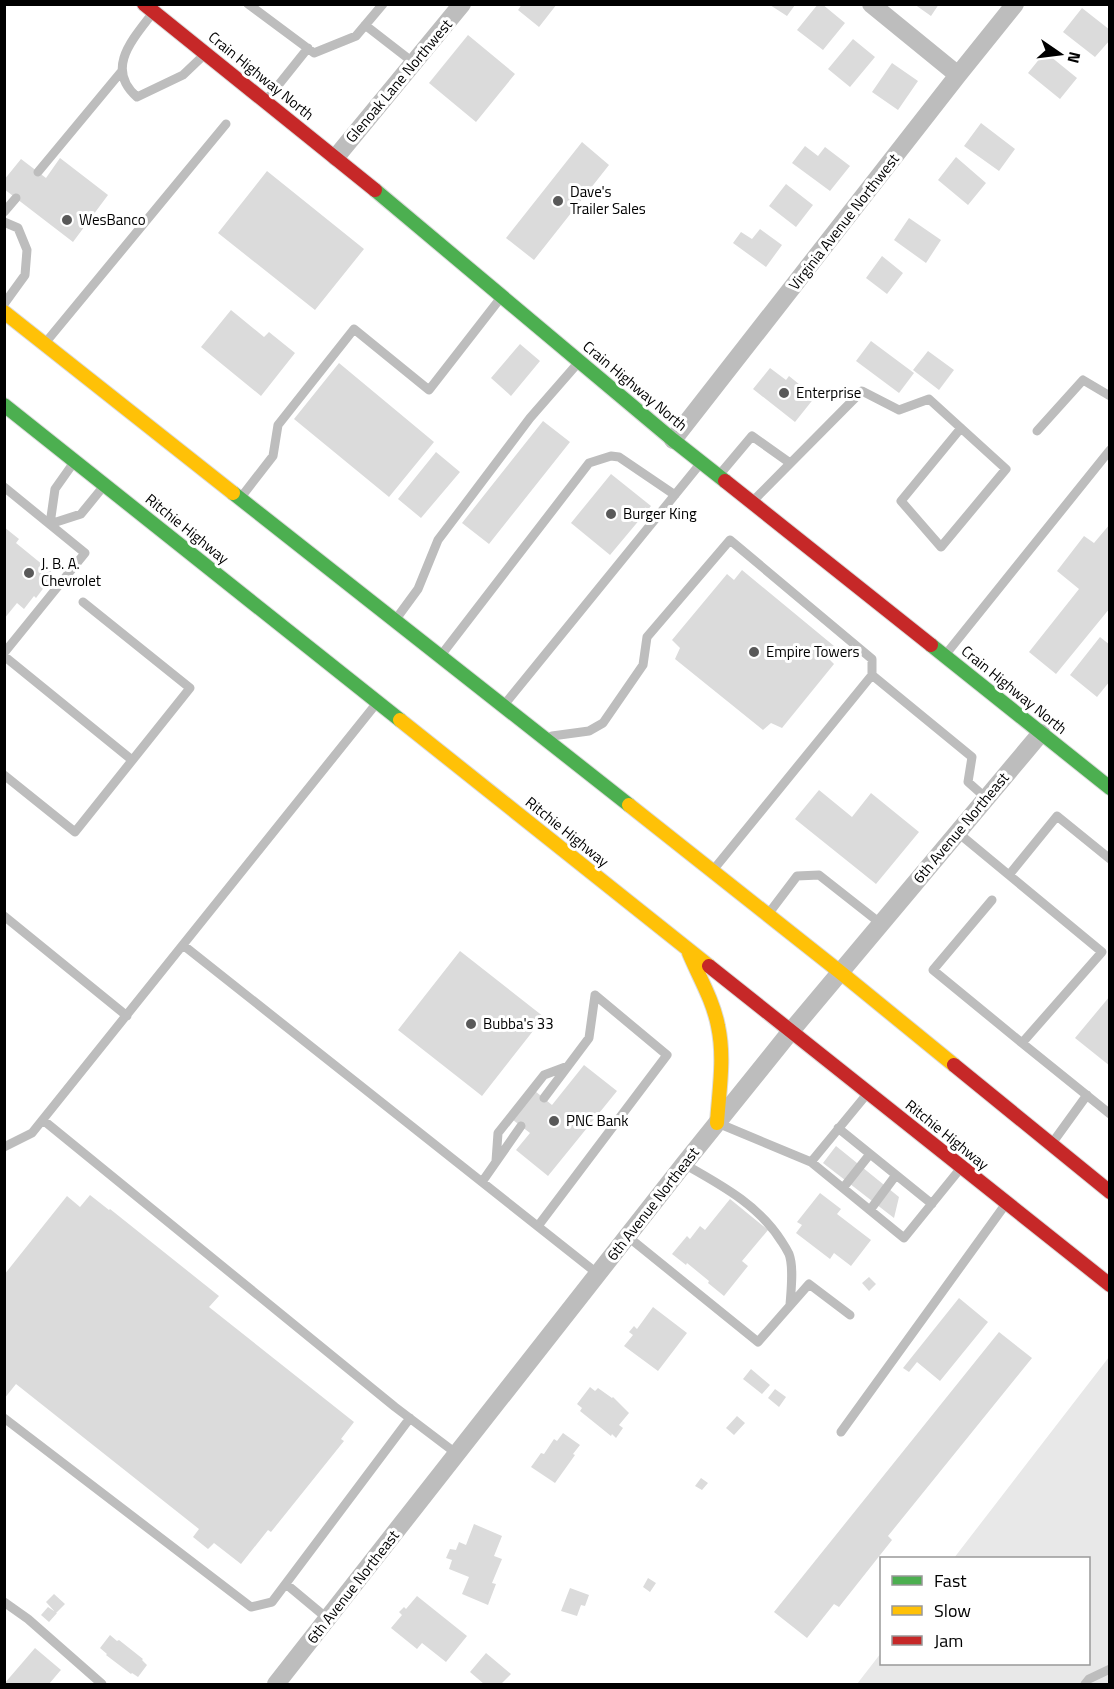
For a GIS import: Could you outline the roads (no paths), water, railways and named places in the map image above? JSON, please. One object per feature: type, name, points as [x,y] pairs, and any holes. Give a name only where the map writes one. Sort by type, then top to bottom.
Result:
[{"type":"main road","name":"Crain Highway North","points":[[149,8],[336,157],[673,440],[1041,733],[1108,783]]},
{"type":"main road","points":[[4,312],[840,972],[1110,1191]]},
{"type":"main road","name":"Ritchie Highway","points":[[4,405],[1110,1285]]},
{"type":"main road","points":[[687,948],[711,1003],[718,1027],[720,1044],[717,1123]]},
{"type":"street","name":"Glenoak Lane Northwest","points":[[336,157],[462,4]]},
{"type":"street","points":[[871,4],[958,75]]},
{"type":"street","name":"Virginia Avenue Northwest","points":[[673,440],[1015,4]]},
{"type":"street","name":"6th Avenue Northeast","points":[[276,1684],[684,1164],[880,923],[1041,733]]},
{"type":"lane","points":[[248,4],[314,53],[356,36],[383,4]]},
{"type":"lane","points":[[38,172],[121,72],[127,47],[149,8]]},
{"type":"lane","points":[[365,25],[414,63]]},
{"type":"lane","points":[[266,101],[308,48]]},
{"type":"lane","points":[[121,72],[128,89],[137,97],[183,75],[206,53]]},
{"type":"lane","points":[[45,344],[226,124]]},
{"type":"lane","points":[[4,212],[16,198]]},
{"type":"lane","points":[[4,222],[18,228],[27,250],[25,275],[4,304]]},
{"type":"lane","points":[[241,498],[273,456],[278,424],[354,329],[429,390],[502,296]]},
{"type":"lane","points":[[395,621],[418,589],[438,540],[530,418],[579,361]]},
{"type":"lane","points":[[1038,431],[1083,380],[1110,396]]},
{"type":"lane","points":[[752,502],[862,391],[899,410],[929,399],[961,428],[1006,469],[941,546],[901,501],[961,428]]},
{"type":"lane","points":[[719,476],[752,436],[790,463]]},
{"type":"lane","points":[[945,656],[1110,450]]},
{"type":"lane","points":[[440,656],[589,463],[611,456],[620,457],[675,495]]},
{"type":"lane","points":[[50,524],[54,489],[75,460]]},
{"type":"lane","points":[[503,706],[701,462]]},
{"type":"lane","points":[[50,524],[81,514],[105,485]]},
{"type":"lane","points":[[4,487],[85,553],[4,655],[132,760]]},
{"type":"lane","points":[[543,737],[589,731],[603,723],[642,665],[647,637],[730,540],[872,659],[872,675],[712,871]]},
{"type":"lane","points":[[4,775],[75,832],[190,688],[83,602]]},
{"type":"lane","points":[[872,675],[972,757],[968,782],[986,798]]},
{"type":"lane","points":[[4,1147],[32,1133],[43,1120],[378,702]]},
{"type":"lane","points":[[1008,875],[1057,816],[1110,859]]},
{"type":"lane","points":[[957,832],[1102,952],[1022,1043]]},
{"type":"lane","points":[[767,915],[797,876],[819,875],[880,923]]},
{"type":"lane","points":[[992,900],[933,970],[1110,1114]]},
{"type":"lane","points":[[4,916],[127,1016]]},
{"type":"lane","points":[[183,945],[598,1274]]},
{"type":"lane","points":[[538,1226],[667,1055],[595,995],[589,1038],[544,1098]]},
{"type":"lane","points":[[496,1161],[498,1133],[544,1075],[568,1066]]},
{"type":"lane","points":[[810,1162],[868,1093]]},
{"type":"lane","points":[[1051,1144],[1087,1095]]},
{"type":"lane","points":[[43,1120],[457,1454]]},
{"type":"lane","points":[[717,1123],[810,1162],[904,1238],[962,1167]]},
{"type":"lane","points":[[482,1182],[521,1126]]},
{"type":"lane","points":[[838,1128],[932,1204]]},
{"type":"lane","points":[[843,1188],[870,1154]]},
{"type":"lane","points":[[684,1164],[744,1200],[774,1228],[790,1255],[792,1280],[790,1305]]},
{"type":"lane","points":[[870,1210],[896,1175]]},
{"type":"lane","points":[[841,1432],[1006,1203]]},
{"type":"lane","points":[[627,1236],[758,1342],[809,1284],[850,1315]]},
{"type":"lane","points":[[4,1418],[250,1607],[272,1602],[411,1418]]},
{"type":"lane","points":[[286,1584],[328,1619]]},
{"type":"lane","points":[[4,1602],[28,1619],[101,1684]]},
{"type":"lane","points":[[1085,1684],[1089,1679],[1110,1669]]},
{"type":"place","name":"Dave's Trailer Sales","points":[[558,201]]},
{"type":"place","name":"WesBanco","points":[[67,220]]},
{"type":"place","name":"Enterprise","points":[[784,393]]},
{"type":"place","name":"Burger King","points":[[611,514]]},
{"type":"place","name":"J. B. A. Chevrolet","points":[[29,573]]},
{"type":"place","name":"Empire Towers","points":[[754,652]]},
{"type":"place","name":"Bubba's 33","points":[[471,1024]]},
{"type":"place","name":"PNC Bank","points":[[554,1121]]}]
